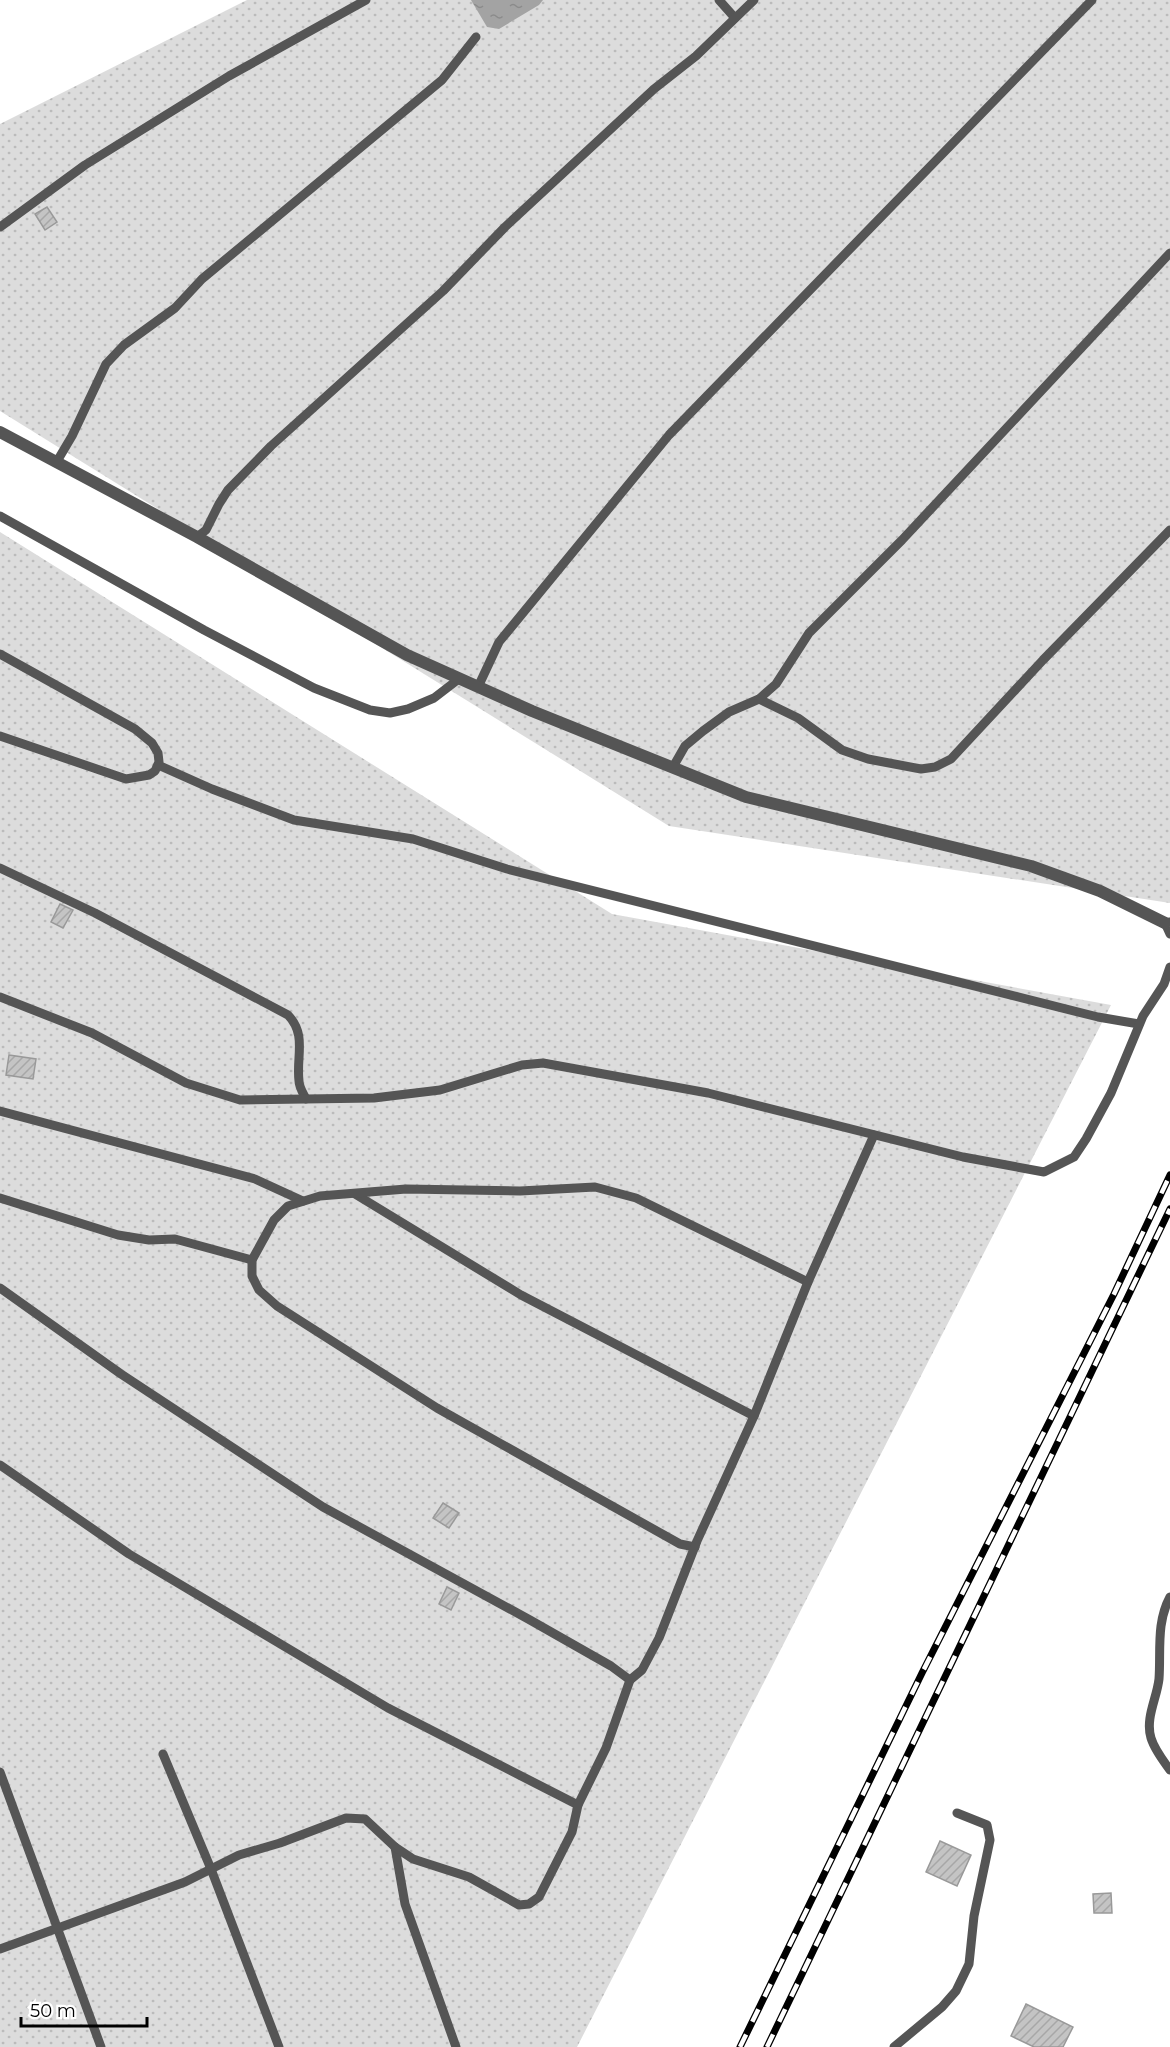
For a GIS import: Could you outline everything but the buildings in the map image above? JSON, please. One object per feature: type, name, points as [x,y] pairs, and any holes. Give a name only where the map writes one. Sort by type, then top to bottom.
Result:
[{"type":"street","points":[[0,432],[197,537],[407,655],[532,711],[746,797],[1031,866],[1100,891],[1168,926]]},
{"type":"lane","points":[[0,227],[85,165],[229,76],[366,0]]},
{"type":"lane","points":[[718,0],[735,18]]},
{"type":"lane","points":[[197,537],[206,530],[228,490],[271,446],[443,291],[506,227],[654,89],[696,56],[754,0]]},
{"type":"lane","points":[[478,687],[499,642],[669,435],[1092,0]]},
{"type":"lane","points":[[56,463],[72,436],[106,364],[116,353],[175,308],[202,279],[442,80],[476,37]]},
{"type":"lane","points":[[673,767],[685,746],[703,731],[729,712],[759,699],[776,684],[809,633],[902,540],[1170,253]]},
{"type":"lane","points":[[0,516],[304,683],[370,710],[390,713],[408,709],[434,698],[460,678]]},
{"type":"lane","points":[[759,699],[798,718],[842,750],[868,759],[921,769],[935,767],[951,759],[1043,660],[1170,530]]},
{"type":"lane","points":[[0,654],[135,729],[152,743],[158,753],[158,765],[149,775],[126,779],[0,736]]},
{"type":"lane","points":[[158,765],[212,789],[294,820],[413,839],[507,869],[1087,1014],[1139,1024]]},
{"type":"lane","points":[[0,868],[95,913],[288,1016],[297,1024],[299,1034],[298,1083],[306,1099]]},
{"type":"lane","points":[[0,998],[92,1034],[186,1083],[240,1100],[374,1098],[440,1090],[522,1065],[543,1063],[708,1093],[963,1157],[1044,1172],[1074,1157],[1086,1139],[1112,1093],[1139,1024],[1164,984],[1170,967]]},
{"type":"lane","points":[[0,1111],[255,1179],[303,1202]]},
{"type":"lane","points":[[0,1949],[185,1882],[239,1856],[346,1818],[365,1819],[395,1847],[413,1859],[469,1877],[519,1905],[529,1904],[539,1897],[572,1832],[578,1805],[606,1748],[630,1680],[642,1670],[659,1638],[695,1547],[754,1416],[808,1282],[874,1135]]},
{"type":"lane","points":[[695,1547],[680,1544],[437,1408],[277,1306],[259,1290],[252,1276],[252,1260],[274,1220],[288,1206],[320,1196],[406,1189],[520,1191],[595,1187],[636,1198],[808,1282]]},
{"type":"lane","points":[[355,1193],[520,1295],[754,1416]]},
{"type":"lane","points":[[0,1198],[118,1235],[149,1240],[175,1239],[252,1260]]},
{"type":"lane","points":[[0,1288],[121,1374],[323,1507],[530,1620],[611,1666],[630,1680]]},
{"type":"lane","points":[[0,1465],[129,1554],[388,1708],[578,1805]]},
{"type":"lane","points":[[1170,1597],[1161,1623],[1159,1678],[1150,1717],[1151,1738],[1170,1770]]},
{"type":"lane","points":[[163,1755],[211,1869],[279,2047]]},
{"type":"lane","points":[[0,1772],[101,2047]]},
{"type":"lane","points":[[894,2047],[949,1999],[956,1991],[969,1964],[974,1916],[990,1840],[987,1825],[957,1813]]},
{"type":"lane","points":[[395,1847],[405,1904],[456,2047]]},
{"type":"shaded area","points":[[247,0],[1170,0],[1170,903],[669,826],[0,411],[0,124]]},
{"type":"shaded area","points":[[0,532],[612,914],[1111,1005],[577,2047],[0,2047]]},
{"type":"water","points":[[471,0],[543,0],[539,5],[499,29],[487,27]]},
{"type":"railway","points":[[740,2047],[922,1673],[1114,1294],[1170,1175]]},
{"type":"railway","points":[[767,2047],[1170,1209]]}]
